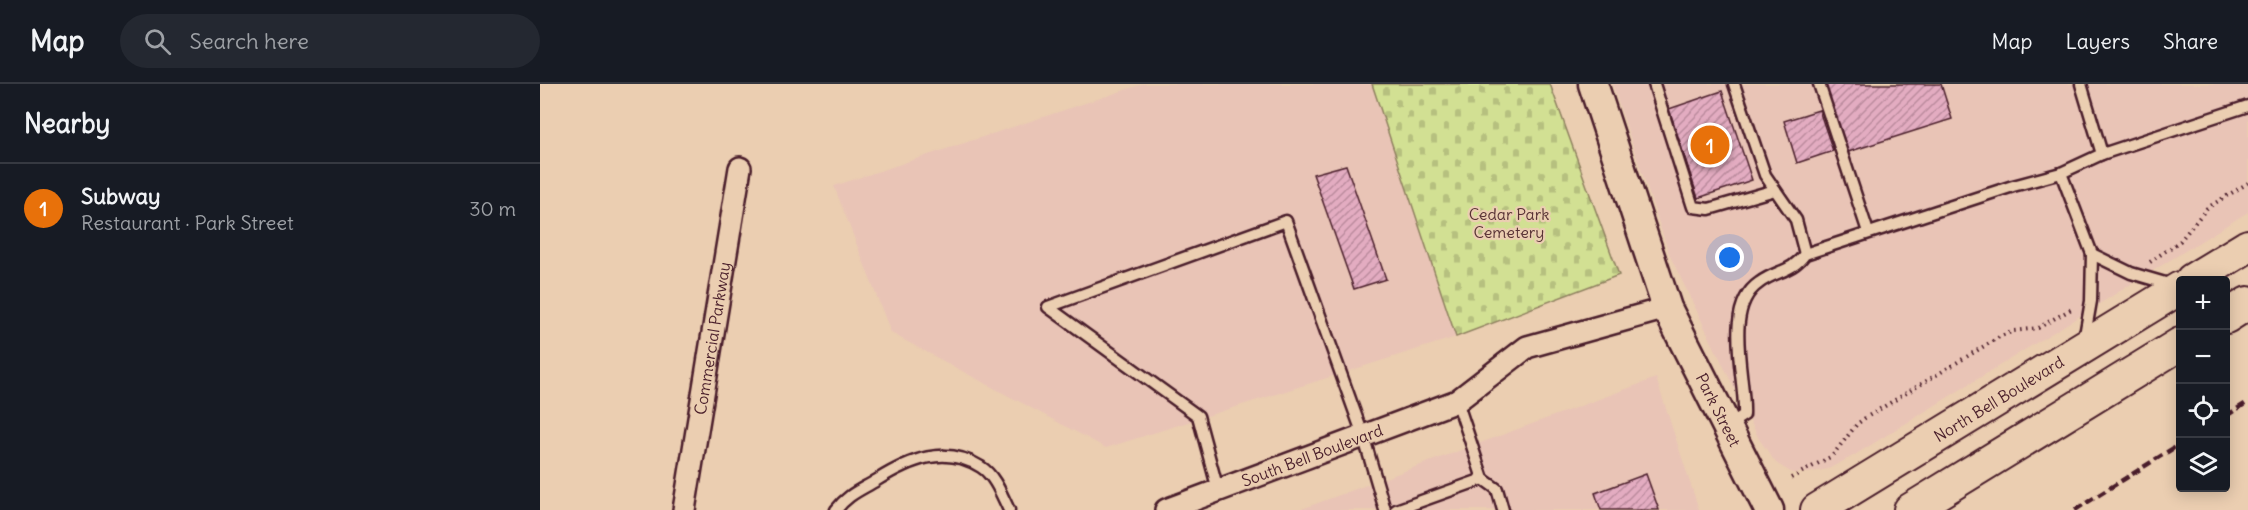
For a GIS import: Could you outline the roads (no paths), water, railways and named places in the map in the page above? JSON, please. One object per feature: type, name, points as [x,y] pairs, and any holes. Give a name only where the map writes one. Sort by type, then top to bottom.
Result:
[{"type":"main road","points":[[2199,276],[2248,246]]},
{"type":"main road","name":"North Bell Boulevard","points":[[1817,510],[2176,291]]},
{"type":"main road","points":[[2230,314],[2248,303]]},
{"type":"main road","points":[[1910,510],[2176,347]]},
{"type":"street","name":"Park Street","points":[[1593,84],[1666,308],[1769,510]]},
{"type":"street","name":"Commercial Parkway","points":[[684,510],[740,168]]},
{"type":"street","name":"South Bell Boulevard","points":[[1166,510],[1199,504],[1218,490],[1457,401],[1527,347],[1666,308]]},
{"type":"lane","points":[[1654,84],[1694,207],[1709,209],[1775,190]]},
{"type":"lane","points":[[1734,84],[1765,175],[1796,220],[1805,254]]},
{"type":"lane","points":[[1818,84],[1868,232]]},
{"type":"lane","points":[[2081,84],[2102,154]]},
{"type":"lane","points":[[1727,426],[1744,415],[1745,397],[1739,358],[1738,321],[1745,299],[1758,283],[1797,264],[1805,254],[2061,172],[2102,154],[2248,106]]},
{"type":"lane","points":[[2061,172],[2092,254],[2091,301],[2083,349]]},
{"type":"lane","points":[[1218,490],[1198,416],[1047,307],[1286,221],[1363,435],[1385,510]]},
{"type":"lane","points":[[2092,254],[2131,273],[2176,286]]},
{"type":"lane","points":[[1457,401],[1483,479],[1497,489],[1503,510]]},
{"type":"lane","points":[[836,510],[846,497],[899,466],[926,456],[954,456],[982,468],[997,486],[1009,510]]},
{"type":"lane","points":[[1396,510],[1483,479]]},
{"type":"railway","points":[[2230,413],[2248,402]]},
{"type":"railway","points":[[2075,510],[2176,447]]},
{"type":"place","name":"Subway","points":[[1710,145]]},
{"type":"park label","name":"Cedar Park Cemetery","points":[[1509,223]]}]
